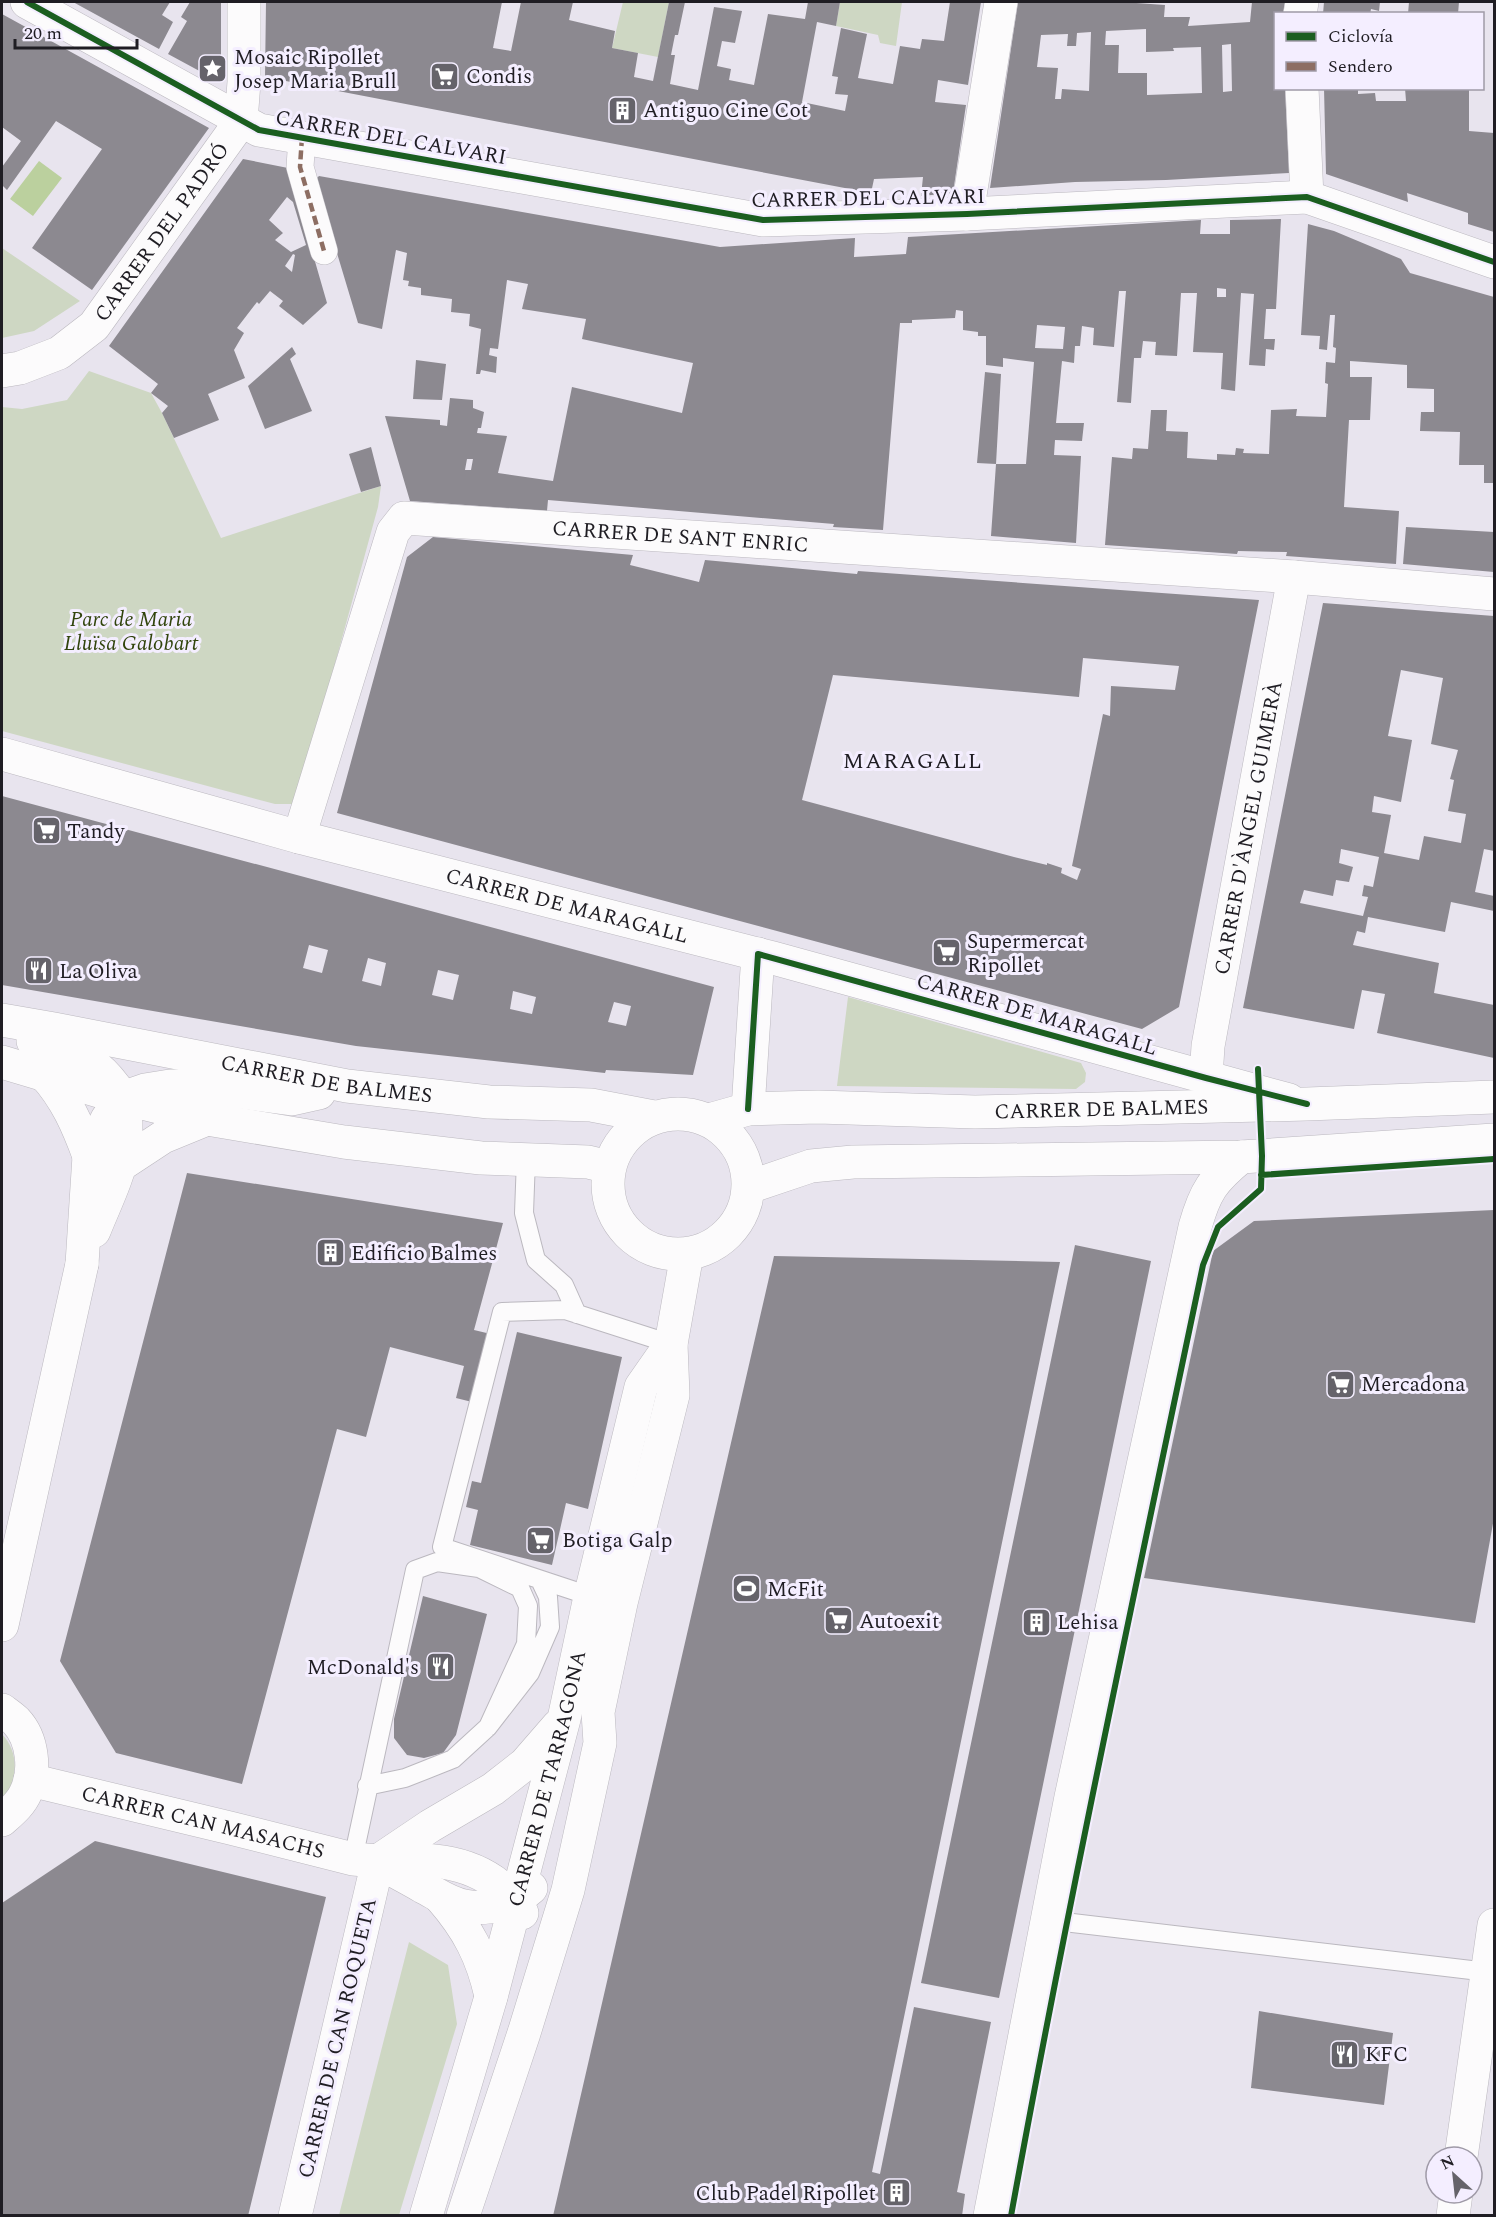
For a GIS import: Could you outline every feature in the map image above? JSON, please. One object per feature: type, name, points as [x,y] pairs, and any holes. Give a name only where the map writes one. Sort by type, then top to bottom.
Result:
[{"type":"street","name":"CARRER DEL CALVARI","points":[[27,2],[259,130],[763,220],[967,214],[1307,197],[1494,262]]},
{"type":"street","name":"CARRER DEL PADRÓ","points":[[2,371],[20,368],[59,353],[94,326],[241,121],[244,82],[244,2]]},
{"type":"street","points":[[967,214],[1001,2]]},
{"type":"street","points":[[1302,90],[1307,197]]},
{"type":"street","points":[[302,138],[300,166],[324,251]]},
{"type":"street","name":"CARRER DE SANT ENRIC","points":[[299,837],[393,532],[404,518],[1294,577]]},
{"type":"street","points":[[1294,577],[1494,594]]},
{"type":"street","name":"CARRER D'ÀNGEL GUIMERÀ","points":[[1206,1078],[1208,1046],[1294,577]]},
{"type":"street","name":"CARRER DE MARAGALL","points":[[2,754],[299,837],[758,954],[1307,1104]]},
{"type":"street","points":[[748,1108],[758,954]]},
{"type":"street","name":"CARRER DE BALMES","points":[[2,1020],[248,1069],[347,1086],[489,1102],[591,1105],[654,1117]]},
{"type":"street","points":[[2,1030],[58,1049],[95,1065],[110,1080],[122,1098],[127,1133],[104,1161],[2,1625]]},
{"type":"street","points":[[2,1062],[122,1098],[207,1119],[344,1142],[481,1158],[588,1162],[609,1167]]},
{"type":"street","points":[[44,1074],[59,1090],[79,1128],[104,1161]]},
{"type":"street","points":[[122,1098],[145,1090],[170,1086],[197,1086],[292,1099],[347,1086]]},
{"type":"street","name":"CARRER DE BALMES","points":[[710,1120],[748,1108],[818,1107],[975,1112],[1494,1097]]},
{"type":"street","points":[[691,1114],[710,1120],[726,1132],[740,1148],[749,1187],[744,1212],[732,1230],[716,1244],[687,1254],[654,1250],[635,1239],[620,1223],[611,1203],[608,1181],[612,1157],[628,1134],[640,1124],[654,1117],[691,1114]]},
{"type":"street","points":[[104,1161],[207,1119]]},
{"type":"street","points":[[749,1187],[811,1166],[853,1162],[1241,1157],[1494,1140]]},
{"type":"street","points":[[990,2216],[1071,1797],[1195,1227],[1200,1207],[1209,1189],[1219,1175],[1241,1157]]},
{"type":"street","name":"CARRER DE TARRAGONA","points":[[463,2216],[568,1890],[600,1743],[598,1712],[606,1600],[641,1387],[671,1344],[687,1254]]},
{"type":"street","name":"CARRER DE TARRAGONA","points":[[426,2216],[491,1997],[564,1719],[606,1600]]},
{"type":"street","points":[[2,1710],[24,1731],[30,1749],[32,1766],[26,1793],[17,1807],[2,1820]]},
{"type":"street","points":[[365,1860],[441,1898],[465,1906],[485,1907],[516,1900],[535,1884],[551,1856],[582,1737],[598,1712]]},
{"type":"street","points":[[365,1860],[493,1789],[525,1764],[564,1719]]},
{"type":"street","name":"CARRER CAN MASACHS","points":[[30,1780],[365,1860]]},
{"type":"street","points":[[365,1860],[420,1859],[459,1864],[477,1870],[516,1900],[526,1926],[526,1945],[503,2097]]},
{"type":"street","name":"CARRER DE CAN ROQUETA","points":[[295,2216],[365,1860]]},
{"type":"street","points":[[441,1898],[460,1920],[474,1943],[491,1997]]},
{"type":"street","points":[[1463,2145],[1494,1925]]},
{"type":"lane","points":[[526,1159],[524,1213],[536,1260],[564,1285],[577,1314]]},
{"type":"lane","points":[[606,1600],[442,1547],[502,1312],[565,1310],[671,1344]]},
{"type":"lane","points":[[365,1860],[368,1786],[415,1570],[436,1563],[479,1568],[520,1588],[528,1606],[526,1644],[488,1727]]},
{"type":"lane","points":[[368,1786],[405,1778],[453,1759],[488,1727],[530,1673],[550,1627],[548,1597],[540,1580]]},
{"type":"lane","points":[[1047,1920],[1488,1972]]},
{"type":"green space","points":[[623,2],[669,2],[658,57],[612,48]]},
{"type":"green space","points":[[840,2],[902,2],[896,46],[880,43],[878,35],[836,26]]},
{"type":"green space","points":[[2,248],[80,301],[34,331],[2,338]]},
{"type":"green space","name":"Parc de Maria Lluïsa Galobart","points":[[89,371],[151,393],[221,538],[381,486],[378,507],[302,784],[293,804],[275,804],[2,731],[2,407],[22,409],[67,400]]},
{"type":"green space","points":[[848,997],[1081,1063],[1086,1073],[1085,1082],[1076,1089],[837,1086]]},
{"type":"green space","points":[[2,1734],[12,1751],[15,1768],[11,1786],[2,1803]]},
{"type":"green space","points":[[409,1942],[448,1965],[457,2024],[399,2215],[339,2215]]},
{"type":"shaded area","points":[[39,161],[62,178],[33,216],[10,199]]},
{"type":"building","points":[[73,2],[170,2],[162,15],[173,22],[159,49]]},
{"type":"building","points":[[190,2],[221,2],[221,63],[205,74],[168,54],[187,21],[181,17]]},
{"type":"building","points":[[266,2],[502,2],[493,48],[511,51],[521,2],[573,2],[569,20],[615,31],[612,48],[638,53],[634,77],[653,81],[669,2],[685,2],[671,55],[675,55],[670,84],[698,90],[714,7],[742,11],[735,43],[722,41],[717,66],[731,69],[729,80],[754,85],[768,14],[805,19],[808,2],[840,2],[836,26],[817,22],[802,102],[845,111],[848,95],[835,94],[838,77],[832,76],[841,28],[867,34],[858,78],[893,84],[900,46],[920,49],[922,39],[944,41],[950,2],[981,2],[968,85],[938,80],[935,102],[966,105],[953,193],[921,196],[923,177],[874,179],[871,193],[265,77]]},
{"type":"building","points":[[1018,2],[1122,2],[1165,5],[1164,17],[1190,17],[1188,26],[1250,22],[1252,2],[1285,2],[1283,12],[1274,12],[1274,90],[1285,90],[1289,173],[1166,180],[1075,182],[990,188]],"holes":[[[1146,29],[1146,52],[1201,47],[1202,93],[1147,95],[1147,73],[1118,73],[1119,45],[1105,45],[1106,31]],[[1091,32],[1089,91],[1062,89],[1061,99],[1055,99],[1058,68],[1037,67],[1041,35],[1068,34],[1067,46],[1076,46],[1077,33]],[[1231,44],[1232,91],[1223,92],[1222,45]]]},
{"type":"building","points":[[1324,2],[1380,2],[1379,11],[1371,9],[1370,12],[1323,12]]},
{"type":"building","points":[[1409,2],[1459,2],[1458,12],[1408,12]]},
{"type":"building","points":[[2,14],[209,128],[92,290],[32,248],[102,149],[56,121],[7,190],[2,185],[2,167],[21,141],[2,127]]},
{"type":"building","points":[[1324,90],[1358,90],[1358,94],[1375,93],[1376,101],[1406,101],[1405,90],[1469,90],[1469,131],[1494,133],[1494,232],[1468,224],[1468,213],[1407,193],[1408,202],[1326,174]]},
{"type":"building","points":[[243,159],[288,168],[327,303],[303,325],[279,306],[283,301],[270,291],[259,304],[257,302],[237,328],[244,333],[234,350],[245,378],[208,394],[219,420],[174,438],[162,413],[168,406],[151,393],[158,384],[109,346]],"holes":[[[287,197],[293,202],[306,245],[291,252],[275,240],[283,233],[269,220]],[[293,254],[295,255],[292,272],[285,266]]]},
{"type":"building","points":[[319,176],[720,247],[855,238],[854,257],[906,254],[908,237],[1201,220],[1200,234],[1230,234],[1230,220],[1281,219],[1276,309],[1266,309],[1264,339],[1275,339],[1274,350],[1266,349],[1265,366],[1249,365],[1254,294],[1241,293],[1235,391],[1221,389],[1223,353],[1193,352],[1197,293],[1181,293],[1177,356],[1155,355],[1156,342],[1143,341],[1141,358],[1134,358],[1131,403],[1117,402],[1126,291],[1119,291],[1114,347],[1093,345],[1094,328],[1082,326],[1080,346],[1075,346],[1074,363],[1062,361],[1056,423],[1084,423],[1082,441],[1055,440],[1054,455],[1081,456],[1076,543],[991,536],[996,464],[1026,464],[1034,362],[1003,358],[1003,367],[986,365],[986,336],[978,336],[978,332],[963,330],[963,311],[956,310],[955,318],[912,320],[912,323],[900,323],[883,530],[548,500],[547,511],[410,501],[385,416],[440,420],[440,425],[447,426],[450,398],[473,400],[473,408],[484,412],[481,428],[478,428],[477,433],[507,436],[498,473],[553,481],[572,387],[682,413],[693,363],[582,339],[586,319],[522,309],[528,284],[507,280],[498,349],[490,348],[489,355],[497,357],[496,373],[481,370],[480,374],[476,374],[481,329],[469,326],[470,314],[451,312],[452,299],[421,295],[421,288],[408,286],[409,281],[403,280],[407,253],[396,250],[382,329],[358,323],[315,180]],"holes":[[[1217,288],[1226,289],[1226,297],[1217,297]],[[1037,325],[1065,327],[1063,349],[1035,348]],[[467,459],[473,459],[471,470],[465,470]]]},
{"type":"building","points":[[1308,224],[1334,231],[1401,259],[1410,273],[1494,297],[1494,483],[1484,483],[1484,465],[1459,465],[1460,432],[1420,431],[1421,412],[1434,412],[1434,389],[1407,388],[1407,365],[1350,361],[1350,377],[1372,377],[1370,420],[1349,420],[1344,507],[1399,511],[1396,564],[1286,556],[1287,552],[1238,551],[1237,554],[1105,545],[1112,457],[1132,459],[1133,448],[1148,449],[1151,410],[1167,410],[1166,431],[1188,432],[1187,458],[1217,460],[1217,454],[1235,455],[1236,448],[1244,449],[1243,453],[1269,454],[1271,410],[1297,409],[1296,416],[1326,417],[1328,384],[1325,383],[1326,362],[1335,363],[1336,348],[1333,347],[1335,315],[1330,315],[1327,350],[1319,349],[1320,336],[1301,335]]},
{"type":"building","points":[[292,347],[296,354],[290,359],[312,411],[265,429],[248,386]]},
{"type":"building","points":[[416,360],[446,364],[442,400],[413,399]]},
{"type":"building","points":[[985,372],[1001,374],[996,464],[977,463]]},
{"type":"building","points":[[371,447],[381,486],[361,492],[349,454]]},
{"type":"building","points":[[1406,527],[1494,532],[1494,572],[1403,564]]},
{"type":"building","points":[[433,537],[633,555],[630,565],[699,582],[705,560],[857,574],[858,571],[1259,600],[1179,1007],[1142,1029],[337,813],[407,557]],"holes":[[[1083,658],[1179,666],[1175,690],[1111,686],[1110,716],[1103,714],[1072,866],[1081,869],[1077,880],[1061,873],[1062,868],[1047,863],[1047,865],[1014,857],[802,800],[833,675],[1079,697]]]},
{"type":"building","points":[[1323,603],[1494,616],[1494,851],[1484,849],[1475,892],[1494,896],[1494,911],[1451,902],[1445,932],[1368,917],[1365,933],[1357,931],[1353,945],[1439,963],[1434,993],[1494,1005],[1494,1058],[1377,1033],[1385,994],[1362,990],[1354,1029],[1243,1008]],"holes":[[[1401,670],[1443,678],[1431,744],[1458,750],[1450,779],[1454,780],[1448,811],[1466,814],[1461,843],[1424,836],[1419,860],[1384,853],[1391,815],[1372,812],[1374,796],[1401,802],[1412,740],[1388,736]],[[1341,849],[1379,857],[1373,887],[1364,885],[1362,896],[1368,897],[1363,916],[1300,903],[1304,890],[1333,896],[1336,880],[1349,882],[1353,867],[1339,863]]]},
{"type":"building","points":[[2,796],[714,987],[693,1075],[606,1070],[605,1073],[356,1046],[2,985]],"holes":[[[309,945],[328,950],[322,973],[303,968]],[[368,958],[386,963],[381,986],[362,981]],[[438,970],[459,975],[453,1000],[432,995]],[[513,991],[536,997],[532,1014],[510,1009]],[[614,1002],[631,1006],[626,1026],[608,1022]]]},
{"type":"building","points":[[187,1173],[503,1223],[474,1330],[495,1335],[476,1403],[456,1398],[464,1366],[390,1347],[366,1437],[337,1429],[242,1784],[116,1753],[60,1661]]},
{"type":"building","name":"Mercadona","points":[[1494,1210],[1494,1518],[1475,1623],[1144,1578],[1213,1251],[1254,1221]]},
{"type":"building","name":"Lehisa","points":[[1075,1245],[1151,1261],[999,1998],[921,1983]]},
{"type":"building","name":"Autoexit","points":[[774,1256],[1060,1262],[872,2172],[880,2174],[914,2007],[991,2022],[957,2192],[965,2194],[962,2216],[553,2216]]},
{"type":"building","points":[[517,1332],[622,1357],[588,1509],[566,1503],[552,1565],[470,1545],[478,1510],[466,1507],[472,1481],[481,1483]]},
{"type":"building","name":"McDonald's","points":[[423,1596],[487,1614],[456,1735],[443,1753],[424,1758],[407,1755],[394,1738],[394,1719]]},
{"type":"building","points":[[95,1841],[326,1897],[248,2216],[2,2216],[2,1903]]},
{"type":"building","points":[[1259,2011],[1393,2033],[1384,2105],[1251,2088]]},
{"type":"marked path","points":[[302,137],[300,167],[324,251]]},
{"type":"cycle path","points":[[27,2],[259,130],[763,220],[967,214],[1307,197],[1494,262]]},
{"type":"cycle path","points":[[748,1109],[758,954],[1307,1104]]},
{"type":"cycle path","points":[[1011,2216],[1080,1858],[1203,1265],[1218,1227],[1261,1189],[1262,1156],[1258,1069]]},
{"type":"cycle path","points":[[1261,1175],[1494,1159]]},
{"type":"place","name":"Mosaic Ripollet Josep Maria Brull","points":[[213,69]]},
{"type":"place","name":"Condis","points":[[445,76]]},
{"type":"place","name":"Antiguo Cine Cot","points":[[622,110]]},
{"type":"place","name":"Tandy","points":[[46,831]]},
{"type":"place","name":"Supermercat Ripollet","points":[[946,953]]},
{"type":"place","name":"La Oliva","points":[[38,971]]},
{"type":"place","name":"Edificio Balmes","points":[[330,1253]]},
{"type":"place","name":"Mercadona","points":[[1340,1384]]},
{"type":"place","name":"Botiga Galp","points":[[541,1540]]},
{"type":"place","name":"McFit","points":[[746,1589]]},
{"type":"place","name":"Autoexit","points":[[838,1621]]},
{"type":"place","name":"Lehisa","points":[[1036,1622]]},
{"type":"place","name":"McDonald's","points":[[440,1667]]},
{"type":"place","name":"KFC","points":[[1344,2054]]},
{"type":"place","name":"Club Padel Ripollet","points":[[897,2193]]},
{"type":"district","name":"MARAGALL","points":[[913,760]]}]
